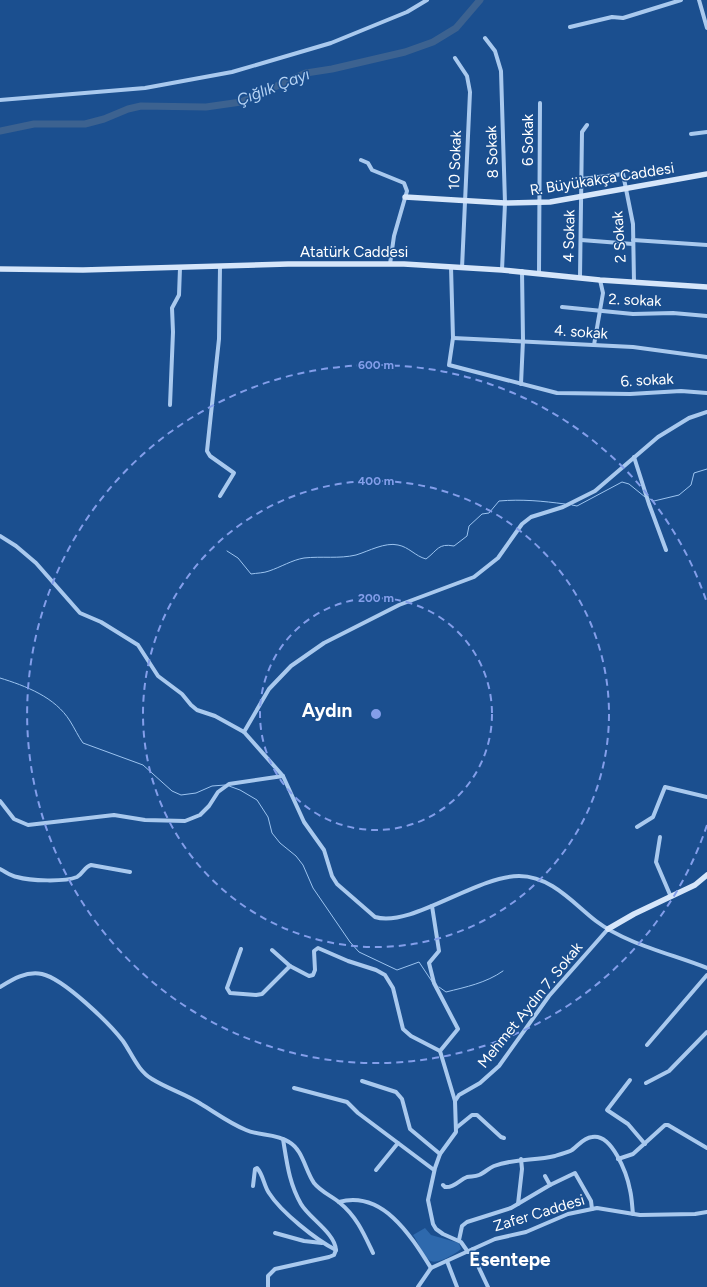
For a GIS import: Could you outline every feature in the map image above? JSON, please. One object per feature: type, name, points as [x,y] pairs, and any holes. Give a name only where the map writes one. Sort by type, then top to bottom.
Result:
[{"type":"street","points":[[0,100],[145,88],[232,72],[331,43],[401,15],[427,0]]},
{"type":"street","points":[[570,27],[612,17],[623,18],[681,0]]},
{"type":"street","points":[[698,0],[707,28]]},
{"type":"street","name":"8 Sokak","points":[[485,38],[495,51],[501,71],[505,202],[502,270]]},
{"type":"street","name":"10 Sokak","points":[[455,58],[467,76],[469,84],[466,201],[462,268]]},
{"type":"street","name":"6 Sokak","points":[[539,273],[540,103]]},
{"type":"street","name":"4 Sokak","points":[[580,277],[582,132],[588,125]]},
{"type":"street","points":[[691,134],[707,132]]},
{"type":"street","points":[[361,160],[368,163],[372,170],[404,183],[407,191],[394,236],[390,264]]},
{"type":"street","name":"2 Sokak","points":[[582,179],[623,174],[633,224],[634,282]]},
{"type":"street","name":"R. Büyükakça Caddesi","points":[[405,197],[466,201],[539,203],[626,190],[707,174]]},
{"type":"street","points":[[581,240],[707,245]]},
{"type":"street","name":"Atatürk Caddesi","points":[[0,269],[83,270],[288,264],[390,264],[522,271],[600,280],[707,287]]},
{"type":"street","points":[[220,266],[219,339],[207,451],[210,456],[234,473],[220,496]]},
{"type":"street","points":[[452,267],[453,338]]},
{"type":"street","points":[[170,405],[173,332],[172,308],[179,295],[180,268]]},
{"type":"street","points":[[521,384],[523,340],[522,271]]},
{"type":"street","points":[[594,345],[603,293],[600,280]]},
{"type":"street","name":"2. sokak","points":[[562,307],[633,314],[673,313],[707,316]]},
{"type":"street","name":"4. sokak","points":[[453,338],[523,340],[633,347],[707,357]]},
{"type":"street","name":"6. sokak","points":[[453,338],[449,366],[557,393],[588,394],[681,391],[707,392]]},
{"type":"street","points":[[244,732],[269,689],[276,680],[291,666],[324,643],[399,605],[474,578],[498,558],[522,524],[531,517],[563,507],[595,491],[645,446],[689,418],[707,412]]},
{"type":"street","points":[[634,457],[666,550]]},
{"type":"street","points":[[0,536],[16,546],[36,563],[80,613],[101,622],[138,645],[158,676],[182,694],[197,710],[227,721],[244,732],[283,776],[304,822],[324,850],[332,876],[346,892],[375,917],[382,919],[400,916],[432,906],[472,887],[492,881],[520,876],[532,878],[552,886],[608,930],[635,942],[707,968]]},
{"type":"street","points":[[0,801],[14,819],[28,825],[114,815],[145,820],[186,821],[200,815],[209,806],[218,792],[228,785],[283,776]]},
{"type":"street","points":[[637,827],[653,817],[665,787],[707,797]]},
{"type":"street","points":[[660,837],[656,862],[671,897]]},
{"type":"street","points":[[0,869],[16,877],[32,880],[71,879],[79,876],[87,866],[91,865],[130,872]]},
{"type":"street","points":[[608,930],[634,914],[695,885],[707,875]]},
{"type":"street","points":[[432,906],[439,951],[429,963],[436,989],[458,1029],[440,1051]]},
{"type":"street","name":"Mehmet Aydın 7. Sokak","points":[[455,1101],[459,1095],[480,1083],[499,1066],[549,996],[608,930]]},
{"type":"street","points":[[272,950],[290,966],[311,976],[315,970],[314,951],[316,948],[320,948],[348,961],[380,972],[388,978],[393,988],[400,1022],[405,1031],[440,1051],[455,1101],[456,1128],[455,1135],[440,1154],[434,1170],[428,1200],[433,1224],[438,1232],[459,1240],[468,1252]]},
{"type":"street","points":[[241,949],[228,981],[227,990],[230,993],[262,994],[290,966]]},
{"type":"street","points":[[0,987],[9,981],[24,975],[42,974],[56,981],[80,998],[113,1030],[144,1073],[152,1079],[190,1097],[225,1120],[244,1129],[283,1139],[295,1147],[314,1184],[339,1202],[356,1218],[373,1253]]},
{"type":"street","points":[[647,1045],[707,975]]},
{"type":"street","points":[[646,1083],[669,1071],[707,1032]]},
{"type":"street","points":[[630,1080],[620,1091],[607,1110],[628,1124],[646,1144]]},
{"type":"street","points":[[362,1082],[396,1092],[402,1099],[410,1130],[440,1154]]},
{"type":"street","points":[[294,1088],[347,1102],[358,1113],[434,1170]]},
{"type":"street","points":[[456,1128],[472,1115],[477,1114],[501,1137],[504,1138]]},
{"type":"street","points":[[618,1159],[633,1154],[646,1144],[665,1125],[668,1125],[707,1148]]},
{"type":"street","points":[[443,1185],[445,1187],[452,1187],[463,1179],[478,1176],[493,1166],[521,1159],[547,1158],[563,1154],[571,1151],[587,1138],[597,1136],[602,1138],[613,1148],[630,1190],[633,1214]]},
{"type":"street","points":[[268,1287],[268,1276],[275,1269],[329,1257],[334,1255],[336,1250],[332,1239],[306,1211],[295,1192],[290,1178],[283,1139]]},
{"type":"street","points":[[376,1170],[398,1143]]},
{"type":"street","points":[[518,1204],[522,1169],[521,1159]]},
{"type":"street","points":[[253,1186],[255,1169],[257,1168],[269,1193],[279,1206],[322,1243],[336,1250]]},
{"type":"street","points":[[459,1240],[462,1226],[467,1222],[511,1208],[550,1184],[575,1173],[585,1189],[592,1209]]},
{"type":"street","points":[[545,1176],[550,1184]]},
{"type":"street","points":[[339,1202],[348,1199],[359,1200],[378,1207],[410,1234],[431,1268],[418,1287]]},
{"type":"street","name":"Zafer Caddesi","points":[[431,1268],[495,1239],[526,1232],[568,1214],[592,1209],[605,1208],[633,1214],[682,1215],[707,1212]]},
{"type":"street","points":[[275,1232],[304,1241],[322,1243]]},
{"type":"street","points":[[473,1249],[479,1268],[488,1287]]},
{"type":"street","points":[[447,1261],[457,1287]]},
{"type":"shaded area","points":[[425,1228],[431,1235],[459,1243],[461,1249],[436,1262],[429,1260],[424,1255],[413,1235]]},
{"type":"waterway","name":"Çığlık Çayı","points":[[0,131],[34,124],[85,124],[141,106],[206,107],[241,102],[306,73],[332,69],[405,52],[433,42],[456,28],[480,0]]},
{"type":"waterway","points":[[650,499],[654,501],[679,495],[691,485],[694,473],[707,469]]},
{"type":"waterway","points":[[572,505],[577,506],[622,482],[629,484],[645,497]]},
{"type":"waterway","points":[[227,551],[238,558],[251,574],[267,572],[295,560],[304,558],[350,556],[377,547],[393,544],[402,546],[426,559],[441,546],[454,546],[467,536],[469,526],[482,514],[489,513],[499,501],[516,500],[565,504]]},
{"type":"waterway","points":[[0,678],[30,689],[48,699],[64,713],[83,743],[143,765],[172,791],[181,795],[196,793],[212,786],[225,785]]},
{"type":"waterway","points":[[229,786],[240,790],[257,800],[268,817],[272,833],[280,843],[296,856],[303,865],[313,888],[350,942],[359,952],[397,970],[419,962],[433,983]]},
{"type":"waterway","points":[[439,987],[446,992],[483,982],[503,971]]},
{"type":"district","name":"Aydın","points":[[327,710]]},
{"type":"district","name":"Esentepe","points":[[510,1259]]}]
